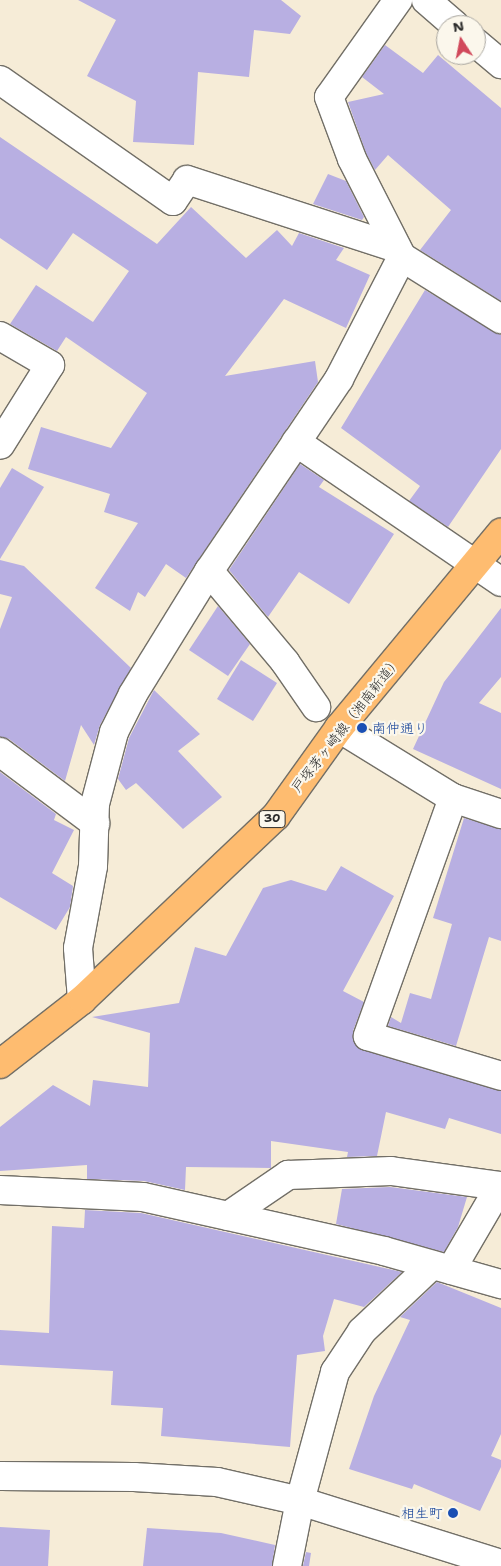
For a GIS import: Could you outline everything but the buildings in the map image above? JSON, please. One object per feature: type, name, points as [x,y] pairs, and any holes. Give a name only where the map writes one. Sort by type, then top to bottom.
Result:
[{"type":"main road","name":"戸塚茅ヶ崎線（湘南新道）","points":[[0,1064],[82,1000],[276,816],[339,728],[501,533]]},
{"type":"street","points":[[398,0],[329,97],[352,159],[399,252]]},
{"type":"street","points":[[426,0],[443,15]]},
{"type":"street","points":[[486,51],[501,64]]},
{"type":"street","points":[[0,80],[173,201],[187,180],[399,252],[501,318]]},
{"type":"street","points":[[82,1000],[78,948],[93,866],[95,823],[103,768],[114,732],[133,694],[209,571],[339,378],[399,252]]},
{"type":"street","points":[[0,336],[50,365],[0,445]]},
{"type":"street","points":[[296,442],[501,582]]},
{"type":"street","points":[[209,571],[285,662],[316,707]]},
{"type":"street","points":[[339,728],[453,798],[501,814]]},
{"type":"street","points":[[0,752],[95,823]]},
{"type":"street","points":[[453,798],[368,1036],[501,1076]]},
{"type":"street","points":[[228,1216],[288,1175],[391,1170],[500,1186],[442,1267],[362,1331],[336,1372],[300,1501],[287,1566]]},
{"type":"street","points":[[0,1190],[143,1197],[442,1267],[501,1284]]},
{"type":"street","points":[[0,1476],[134,1476],[217,1482],[300,1501],[501,1564]]},
{"type":"place","name":"南仲通り","points":[[362,728]]},
{"type":"place","name":"相生町","points":[[453,1513]]}]
